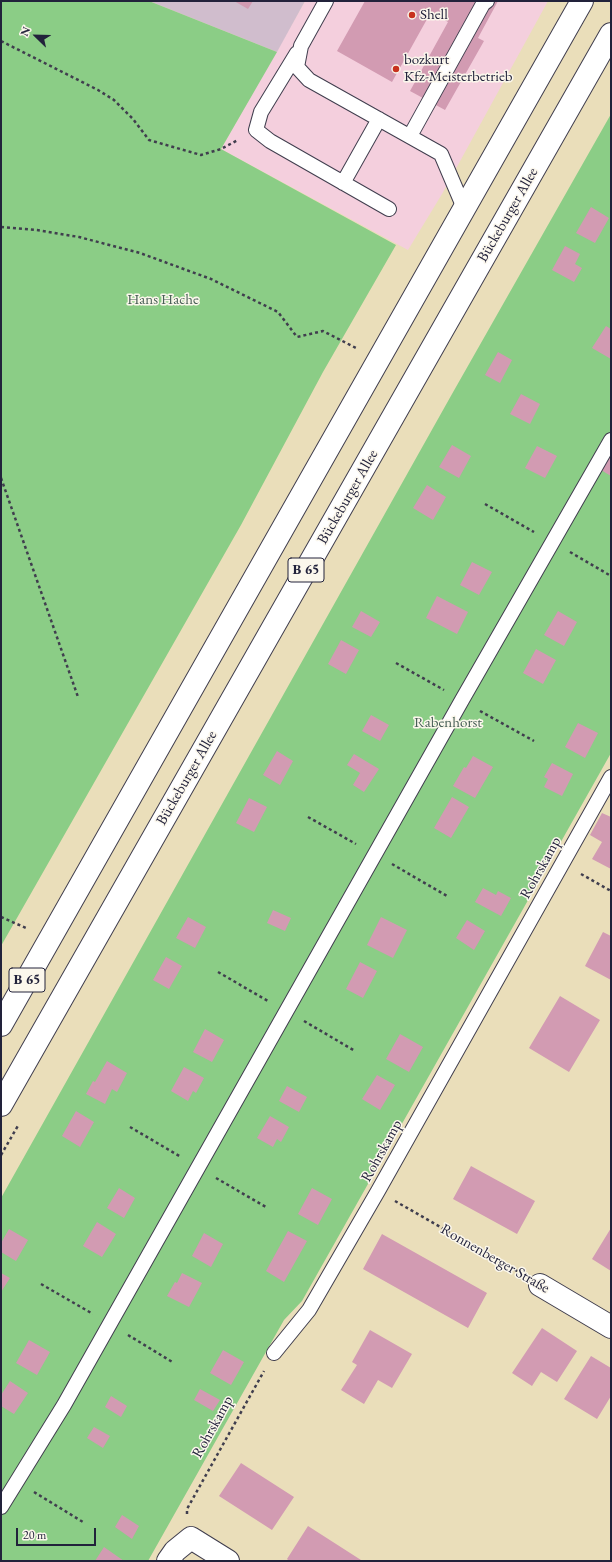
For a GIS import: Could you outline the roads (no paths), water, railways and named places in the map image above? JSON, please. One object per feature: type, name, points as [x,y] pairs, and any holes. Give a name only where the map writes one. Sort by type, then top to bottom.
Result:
[{"type":"main road","name":"B 65","points":[[1,1025],[582,1]]},
{"type":"main road","name":"Bückeburger Allee","points":[[1,1105],[611,34]]},
{"type":"main road","name":"Ronnenberger Straße","points":[[540,1284],[611,1327]]},
{"type":"main road","points":[[168,1561],[175,1551],[191,1538],[228,1561]]},
{"type":"lane","points":[[326,1],[261,112],[256,130],[270,141],[389,209]]},
{"type":"lane","points":[[410,136],[483,4],[487,1]]},
{"type":"lane","points":[[301,46],[297,67],[309,80],[442,154],[464,208]]},
{"type":"lane","points":[[344,183],[379,119]]},
{"type":"lane","points":[[1,1507],[64,1405],[485,659],[611,440]]},
{"type":"lane","name":"Rohrskamp","points":[[274,1353],[309,1310],[378,1191],[611,777]]},
{"type":"place","name":"Shell","points":[[412,15]]},
{"type":"place","name":"bozkurt Kfz-Meisterbetrieb","points":[[396,69]]},
{"type":"park label","name":"Hans Hache","points":[[163,300]]},
{"type":"park label","name":"Rabenhorst","points":[[448,723]]}]
